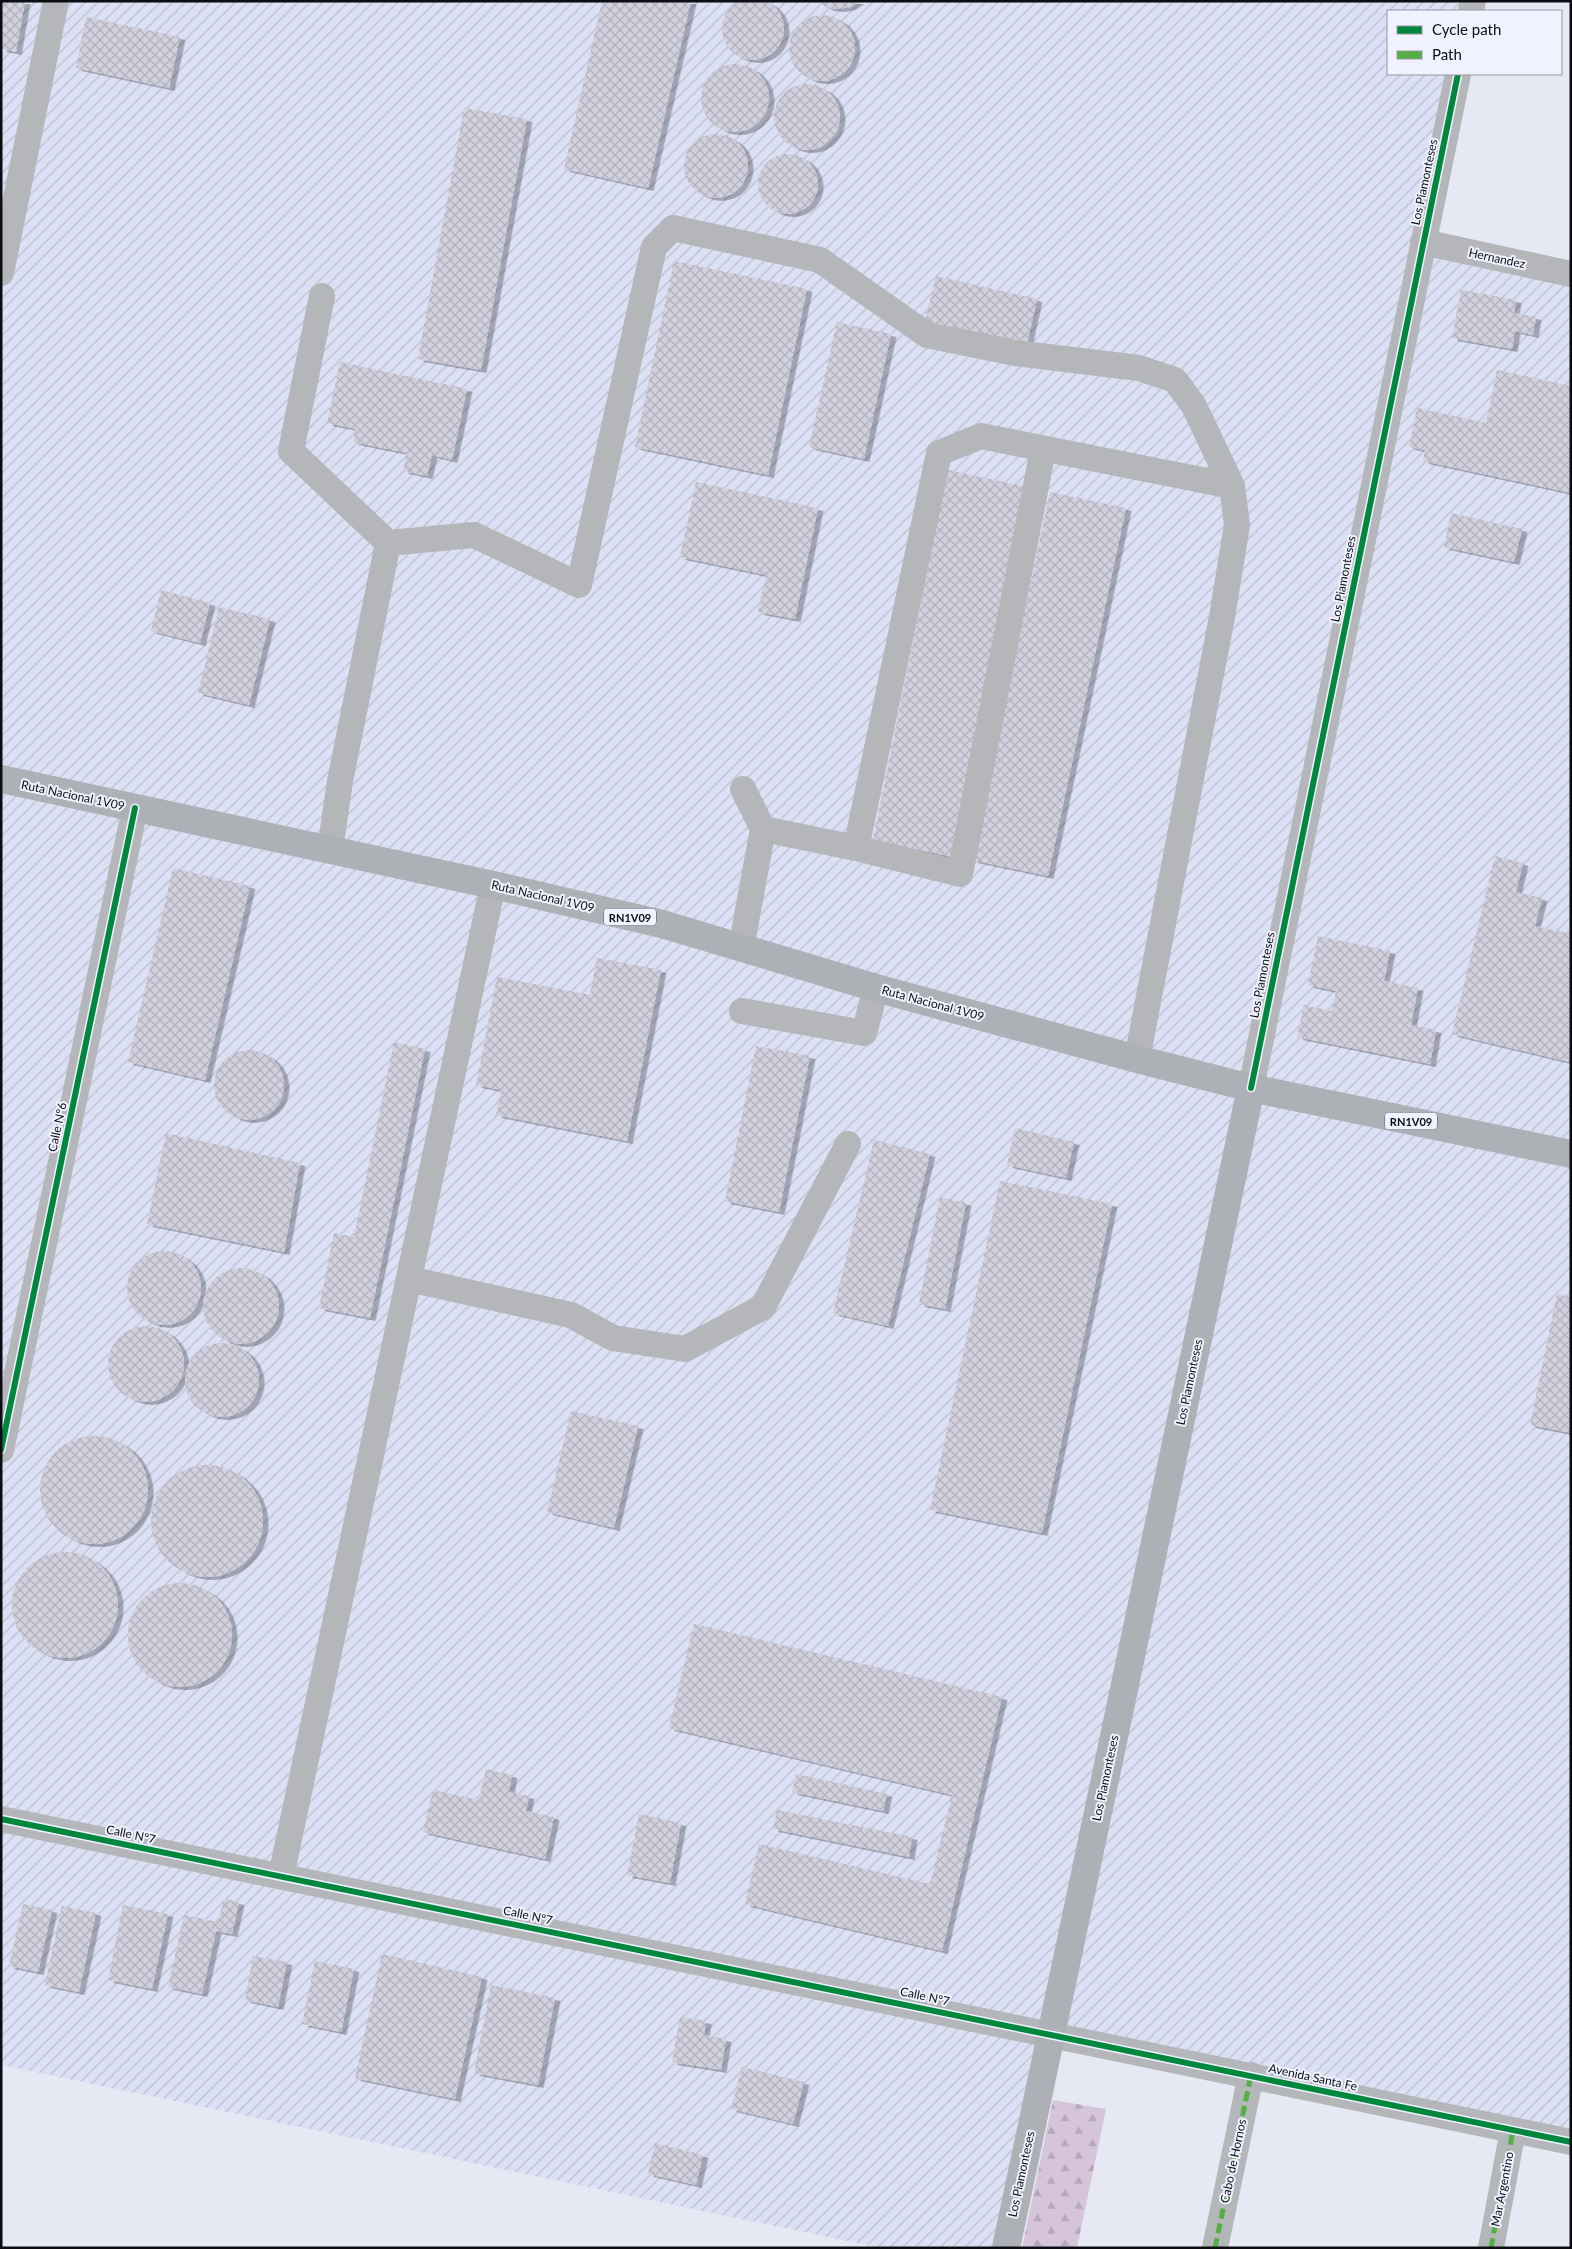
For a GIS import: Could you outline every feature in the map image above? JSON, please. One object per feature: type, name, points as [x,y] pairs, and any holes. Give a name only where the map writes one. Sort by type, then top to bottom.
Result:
[{"type":"main road","name":"Ruta Nacional 1V09","points":[[1,779],[493,885],[662,924],[876,988],[1251,1088]]},
{"type":"main road","name":"RN1V09","points":[[1251,1088],[1571,1154]]},
{"type":"main road","name":"Los Piamonteses","points":[[1006,2248],[1251,1088]]},
{"type":"street","points":[[1,273],[56,1]]},
{"type":"street","name":"Los Piamonteses","points":[[1251,1088],[1422,242],[1458,75]]},
{"type":"street","points":[[322,296],[291,451],[388,543],[474,535],[579,585],[654,247],[674,228],[820,260],[927,335],[1015,354],[1139,368],[1174,380],[1194,406],[1232,486],[1238,525],[1222,618],[1137,1059]]},
{"type":"street","name":"Hernandez","points":[[1422,242],[1571,274]]},
{"type":"street","points":[[856,848],[939,453],[981,436],[1043,450],[1232,486]]},
{"type":"street","points":[[763,829],[856,848],[960,874],[1043,450]]},
{"type":"street","points":[[330,850],[340,781],[388,543]]},
{"type":"street","points":[[741,948],[763,829],[743,788]]},
{"type":"street","name":"Calle Nº6","points":[[1,1450],[8,1384],[135,808]]},
{"type":"street","points":[[281,1876],[493,885]]},
{"type":"street","points":[[742,1011],[864,1033],[876,988]]},
{"type":"street","points":[[409,1279],[571,1315],[613,1338],[685,1350],[762,1307],[848,1144]]},
{"type":"street","name":"Calle Nº7","points":[[1,1818],[1050,2034]]},
{"type":"street","name":"Avenida Santa Fe","points":[[1050,2034],[1571,2142]]},
{"type":"street","name":"Cabo de Hornos","points":[[1216,2248],[1251,2075]]},
{"type":"street","name":"Mar Argentino","points":[[1491,2248],[1513,2130]]},
{"type":"shaded area","points":[[1,1],[1473,1],[1471,10],[1387,10],[1387,75],[1458,75],[1423,242],[1571,274],[1571,2142],[1050,2034],[1006,2248],[881,2248],[1,2065]]},
{"type":"green space","points":[[1053,2100],[1106,2109],[1077,2248],[1022,2248]]},
{"type":"building","points":[[744,-1],[762,-1],[770,3],[779,12],[784,23],[784,35],[779,46],[770,55],[759,60],[747,60],[736,55],[727,46],[722,35],[722,23],[727,12],[736,3]]},
{"type":"building","points":[[1,1],[25,1],[16,52],[1,49]]},
{"type":"building","points":[[602,1],[691,1],[648,188],[564,169]]},
{"type":"building","points":[[817,1],[859,1],[850,7],[839,9],[828,8]]},
{"type":"building","points":[[822,15],[835,17],[850,30],[853,35],[855,48],[853,61],[840,76],[835,79],[822,81],[809,79],[794,66],[791,61],[789,48],[791,35],[804,20],[809,17]]},
{"type":"building","points":[[86,17],[180,37],[169,88],[76,68]]},
{"type":"building","points":[[728,64],[742,64],[754,69],[764,79],[769,91],[769,105],[764,117],[754,127],[742,132],[728,132],[716,127],[706,117],[701,105],[701,91],[706,79],[716,69]]},
{"type":"building","points":[[807,84],[820,87],[830,94],[837,104],[840,117],[837,130],[830,140],[820,147],[807,150],[794,147],[784,140],[777,130],[774,117],[777,104],[784,94],[794,87]]},
{"type":"building","points":[[464,108],[527,119],[481,370],[418,359]]},
{"type":"building","points":[[716,134],[734,139],[739,143],[743,148],[748,166],[743,184],[739,189],[734,193],[716,198],[698,193],[693,189],[689,184],[684,166],[689,148],[693,143],[698,139]]},
{"type":"building","points":[[782,154],[794,154],[805,159],[813,167],[818,178],[816,196],[805,209],[794,214],[782,214],[771,209],[763,201],[758,190],[758,178],[763,167],[771,159]]},
{"type":"building","points":[[674,261],[807,289],[768,475],[635,447]]},
{"type":"building","points":[[936,276],[1037,299],[1026,348],[924,325]]},
{"type":"building","points":[[1461,290],[1516,300],[1514,313],[1536,317],[1533,335],[1515,331],[1512,349],[1452,338]]},
{"type":"building","points":[[837,322],[891,334],[864,459],[809,447]]},
{"type":"building","points":[[340,362],[467,389],[452,460],[432,455],[427,476],[403,471],[407,453],[353,442],[356,429],[327,423]]},
{"type":"building","points":[[1497,370],[1571,386],[1571,493],[1423,461],[1425,450],[1409,447],[1417,408],[1486,423]]},
{"type":"building","points":[[948,470],[1028,487],[953,857],[873,840]]},
{"type":"building","points":[[696,482],[818,508],[795,619],[758,612],[766,575],[680,557]]},
{"type":"building","points":[[1050,492],[1126,508],[1048,876],[972,860]]},
{"type":"building","points":[[1451,513],[1522,529],[1514,562],[1444,547]]},
{"type":"building","points":[[161,590],[210,603],[200,643],[151,631]]},
{"type":"building","points":[[219,607],[270,619],[249,705],[198,693]]},
{"type":"building","points":[[1495,856],[1523,863],[1516,892],[1542,898],[1535,926],[1571,934],[1571,1052],[1569,1062],[1452,1034]]},
{"type":"building","points":[[173,868],[250,886],[205,1080],[128,1062]]},
{"type":"building","points":[[1318,936],[1390,951],[1384,981],[1418,988],[1411,1025],[1436,1030],[1430,1064],[1297,1037],[1304,1005],[1332,1011],[1336,991],[1308,985]]},
{"type":"building","points":[[597,958],[661,970],[627,1141],[496,1115],[501,1090],[476,1085],[497,977],[590,995]]},
{"type":"building","points":[[394,1042],[425,1049],[370,1318],[319,1308],[334,1233],[354,1237]]},
{"type":"building","points":[[756,1046],[810,1056],[779,1212],[725,1201]]},
{"type":"building","points":[[242,1050],[256,1050],[269,1056],[278,1065],[284,1078],[282,1098],[274,1110],[256,1120],[242,1120],[229,1114],[220,1105],[214,1092],[214,1078],[220,1065],[229,1056]]},
{"type":"building","points":[[1015,1128],[1074,1142],[1066,1178],[1007,1165]]},
{"type":"building","points":[[166,1133],[300,1163],[284,1252],[147,1224]]},
{"type":"building","points":[[874,1140],[930,1154],[888,1326],[833,1313]]},
{"type":"building","points":[[1000,1181],[1112,1204],[1042,1533],[930,1510]]},
{"type":"building","points":[[940,1197],[966,1203],[945,1309],[919,1304]]},
{"type":"building","points":[[157,1251],[171,1251],[185,1257],[195,1267],[201,1281],[201,1295],[195,1309],[185,1319],[171,1325],[157,1325],[143,1319],[133,1309],[127,1295],[127,1281],[133,1267],[143,1257]]},
{"type":"building","points":[[234,1268],[248,1268],[262,1274],[273,1285],[279,1299],[276,1321],[268,1333],[248,1344],[234,1344],[220,1338],[209,1327],[203,1313],[203,1299],[209,1285],[220,1274]]},
{"type":"building","points":[[1557,1294],[1571,1297],[1571,1433],[1530,1425]]},
{"type":"building","points":[[146,1326],[161,1329],[173,1337],[181,1349],[184,1364],[181,1379],[173,1391],[161,1399],[146,1402],[131,1399],[119,1391],[111,1379],[108,1364],[111,1349],[119,1337],[131,1329]]},
{"type":"building","points":[[215,1343],[229,1343],[243,1349],[253,1359],[259,1373],[257,1394],[243,1411],[229,1417],[215,1417],[201,1411],[191,1401],[185,1387],[185,1373],[191,1359],[201,1349]]},
{"type":"building","points":[[571,1411],[638,1426],[614,1528],[547,1512]]},
{"type":"building","points":[[94,1436],[115,1440],[132,1452],[144,1469],[148,1490],[144,1511],[132,1528],[115,1540],[94,1544],[73,1540],[56,1528],[44,1511],[40,1490],[44,1469],[56,1452],[73,1440]]},
{"type":"building","points":[[207,1465],[229,1469],[247,1481],[259,1499],[263,1521],[259,1543],[247,1561],[229,1573],[207,1577],[185,1573],[167,1561],[155,1543],[151,1521],[155,1499],[167,1481],[185,1469]]},
{"type":"building","points":[[65,1552],[85,1556],[103,1567],[114,1585],[118,1605],[114,1625],[103,1643],[85,1654],[65,1658],[45,1654],[27,1643],[16,1625],[12,1605],[16,1585],[27,1567],[45,1556]]},
{"type":"building","points":[[180,1583],[200,1587],[217,1598],[228,1615],[232,1635],[228,1655],[217,1672],[200,1683],[180,1687],[160,1683],[143,1672],[132,1655],[128,1635],[132,1615],[143,1598],[160,1587]]},
{"type":"building","points":[[694,1624],[1002,1697],[942,1951],[745,1904],[759,1844],[930,1884],[952,1795],[669,1728]]},
{"type":"building","points":[[486,1769],[512,1775],[509,1792],[529,1796],[526,1811],[554,1817],[545,1859],[423,1832],[433,1790],[479,1800]]},
{"type":"building","points":[[796,1774],[887,1794],[883,1811],[792,1792]]},
{"type":"building","points":[[777,1810],[912,1837],[909,1857],[773,1829]]},
{"type":"building","points":[[639,1814],[681,1823],[670,1883],[627,1875]]},
{"type":"building","points":[[224,1899],[239,1902],[232,1934],[216,1931],[202,1994],[168,1987],[184,1915],[218,1922]]},
{"type":"building","points":[[23,1904],[52,1910],[38,1972],[9,1966]]},
{"type":"building","points":[[123,1905],[168,1914],[152,1989],[108,1980]]},
{"type":"building","points":[[62,1906],[96,1913],[79,1992],[45,1985]]},
{"type":"building","points":[[382,1954],[482,1977],[455,2099],[355,2078]]},
{"type":"building","points":[[253,1956],[287,1962],[278,2007],[245,2000]]},
{"type":"building","points":[[315,1961],[354,1969],[341,2032],[302,2024]]},
{"type":"building","points":[[491,1985],[555,1998],[538,2085],[474,2073]]},
{"type":"building","points":[[680,2017],[706,2021],[704,2035],[726,2039],[721,2070],[672,2062]]},
{"type":"building","points":[[742,2067],[804,2082],[793,2124],[731,2109]]},
{"type":"building","points":[[655,2143],[703,2155],[696,2185],[648,2174]]},
{"type":"marked path","points":[[1215,2248],[1251,2075]]},
{"type":"marked path","points":[[1491,2248],[1513,2130]]},
{"type":"cycle path","points":[[1251,1088],[1458,75]]},
{"type":"cycle path","points":[[1,1450],[135,808]]},
{"type":"cycle path","points":[[1,1819],[1571,2142]]}]
